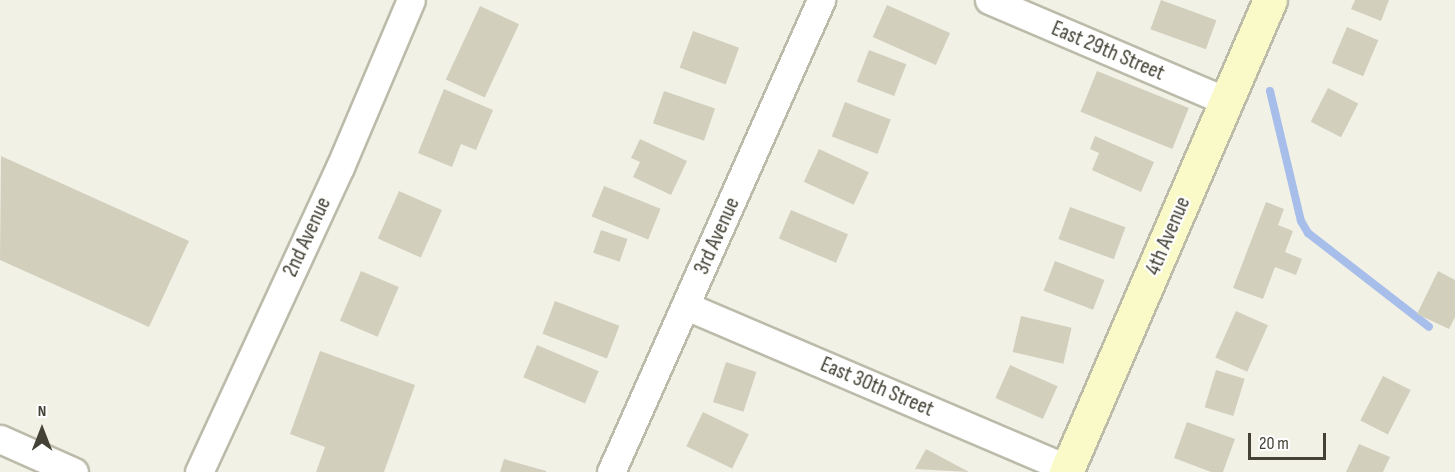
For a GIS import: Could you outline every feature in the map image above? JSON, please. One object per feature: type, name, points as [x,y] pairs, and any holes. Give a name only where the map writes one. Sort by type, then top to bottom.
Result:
[{"type":"main road","name":"4th Avenue","points":[[1067,470],[1270,0]]},
{"type":"street","name":"2nd Avenue","points":[[199,472],[340,167],[411,0]]},
{"type":"street","name":"3rd Avenue","points":[[611,472],[821,0]]},
{"type":"street","name":"East 29th Street","points":[[989,0],[1226,101]]},
{"type":"street","name":"East 30th Street","points":[[686,306],[1067,470]]},
{"type":"street","points":[[0,439],[74,472]]},
{"type":"building","points":[[1161,0],[1216,20],[1206,49],[1150,29]]},
{"type":"building","points":[[1355,0],[1389,0],[1381,21],[1351,9]]},
{"type":"building","points":[[887,5],[950,33],[936,65],[873,37]]},
{"type":"building","points":[[480,6],[519,24],[485,98],[446,79]]},
{"type":"building","points":[[1347,27],[1378,40],[1363,76],[1332,63]]},
{"type":"building","points":[[693,31],[739,48],[726,84],[680,68]]},
{"type":"building","points":[[869,50],[906,64],[894,96],[857,82]]},
{"type":"building","points":[[1097,71],[1189,108],[1172,149],[1081,112]]},
{"type":"building","points":[[1328,88],[1358,103],[1341,137],[1311,122]]},
{"type":"building","points":[[444,89],[493,110],[476,150],[461,144],[452,167],[418,153]]},
{"type":"building","points":[[664,91],[715,109],[704,141],[653,123]]},
{"type":"building","points":[[845,102],[891,120],[877,154],[832,137]]},
{"type":"building","points":[[1095,136],[1154,162],[1141,192],[1092,170],[1099,153],[1090,149]]},
{"type":"building","points":[[640,139],[687,161],[671,195],[633,177],[640,162],[631,158]]},
{"type":"building","points":[[819,149],[869,172],[854,205],[804,182]]},
{"type":"building","points":[[1,156],[189,241],[149,327],[0,260]]},
{"type":"building","points":[[604,186],[661,209],[648,239],[592,217]]},
{"type":"building","points":[[399,191],[442,210],[421,258],[378,239]]},
{"type":"building","points":[[1266,202],[1284,209],[1278,225],[1293,231],[1285,252],[1302,259],[1296,275],[1275,267],[1263,299],[1233,288]]},
{"type":"building","points":[[1070,207],[1125,227],[1114,259],[1058,239]]},
{"type":"building","points":[[791,210],[848,234],[836,263],[779,239]]},
{"type":"building","points":[[601,230],[627,239],[620,262],[593,253]]},
{"type":"building","points":[[1055,261],[1104,280],[1093,310],[1044,291]]},
{"type":"building","points":[[361,271],[399,287],[378,337],[340,321]]},
{"type":"building","points":[[1438,271],[1455,280],[1455,317],[1449,329],[1417,314]]},
{"type":"building","points":[[555,301],[619,326],[607,358],[542,334]]},
{"type":"building","points":[[1236,311],[1268,325],[1247,372],[1215,358]]},
{"type":"building","points":[[1021,316],[1072,328],[1063,364],[1013,352]]},
{"type":"building","points":[[537,345],[599,371],[585,403],[523,377]]},
{"type":"building","points":[[320,351],[415,385],[384,472],[316,472],[325,447],[290,434]]},
{"type":"building","points":[[726,362],[756,372],[743,412],[713,402]]},
{"type":"building","points":[[1010,365],[1058,386],[1043,419],[995,398]]},
{"type":"building","points":[[1216,370],[1245,379],[1233,416],[1205,407]]},
{"type":"building","points":[[1383,376],[1411,390],[1388,435],[1360,421]]},
{"type":"building","points":[[703,412],[749,434],[732,469],[686,446]]},
{"type":"building","points":[[1187,422],[1235,439],[1223,472],[1211,472],[1174,458]]},
{"type":"building","points":[[1359,444],[1390,457],[1383,472],[1346,472]]},
{"type":"building","points":[[926,449],[969,472],[915,469]]},
{"type":"building","points":[[504,459],[546,471],[546,472],[500,472]]},
{"type":"waterway","points":[[1270,91],[1301,221],[1308,233],[1429,327]]}]
